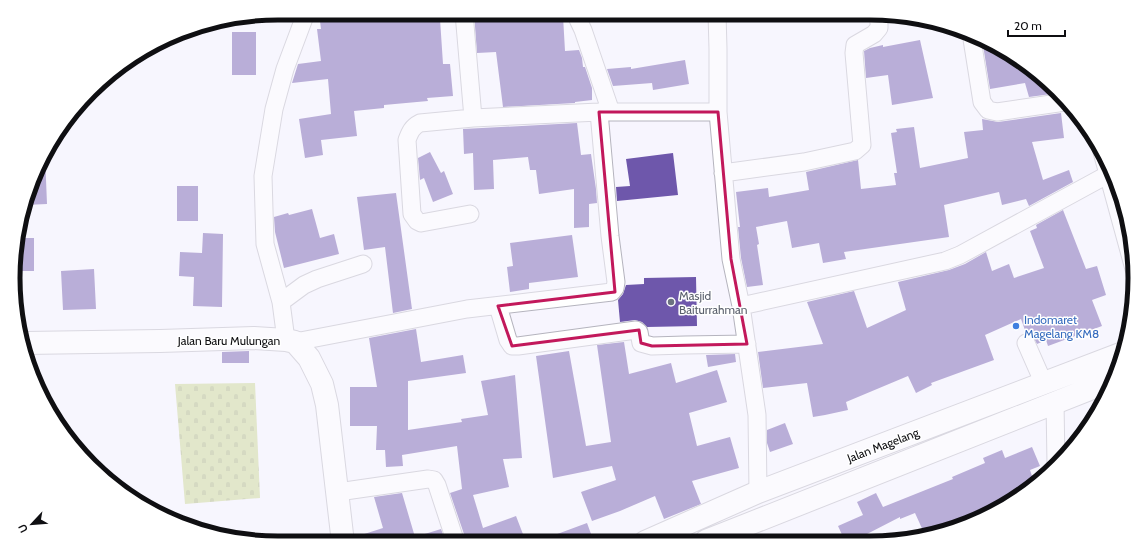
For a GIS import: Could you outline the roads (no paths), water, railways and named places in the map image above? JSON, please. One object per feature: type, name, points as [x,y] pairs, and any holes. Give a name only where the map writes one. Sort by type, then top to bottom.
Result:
[{"type":"main road","name":"Jalan Baru Mulungan","points":[[29,343],[254,338],[290,341],[309,358],[322,384],[327,405],[342,536]]},
{"type":"main road","name":"Jalan Magelang","points":[[718,536],[1049,393],[1115,357]]},
{"type":"main road","name":"Jalan Magelang","points":[[659,536],[758,492],[1049,393],[1106,381]]},
{"type":"street","points":[[303,20],[285,70],[274,109],[263,176],[265,244],[290,341],[467,309],[612,292],[615,288],[605,112],[585,37],[578,20]]},
{"type":"street","points":[[465,20],[473,118]]},
{"type":"street","points":[[717,20],[718,112],[723,173],[731,259],[741,306],[757,415],[758,492]]},
{"type":"street","points":[[723,173],[804,162],[855,151],[859,148],[862,145],[854,53],[855,45],[874,34],[879,28],[879,21]]},
{"type":"street","points":[[972,42],[982,102],[988,110],[997,112],[1059,103]]},
{"type":"street","points":[[470,214],[421,223],[414,218],[412,214],[407,140],[410,131],[414,126],[420,123],[473,118],[605,112],[718,112]]},
{"type":"street","points":[[741,306],[945,261],[973,249],[1106,175]]},
{"type":"street","points":[[1109,181],[1124,236]]},
{"type":"street","points":[[281,302],[304,285],[317,279],[364,264]]},
{"type":"street","points":[[498,306],[508,340],[512,346],[636,330],[639,332],[641,343],[652,346],[747,344]]},
{"type":"street","points":[[1026,343],[1049,393],[1055,457]]},
{"type":"street","points":[[338,492],[428,479],[434,480],[454,536]]},
{"type":"place","name":"Masjid Baiturrahman","points":[[671,302]]},
{"type":"place","name":"Indomaret Magelang KM8","points":[[1016,326]]}]
